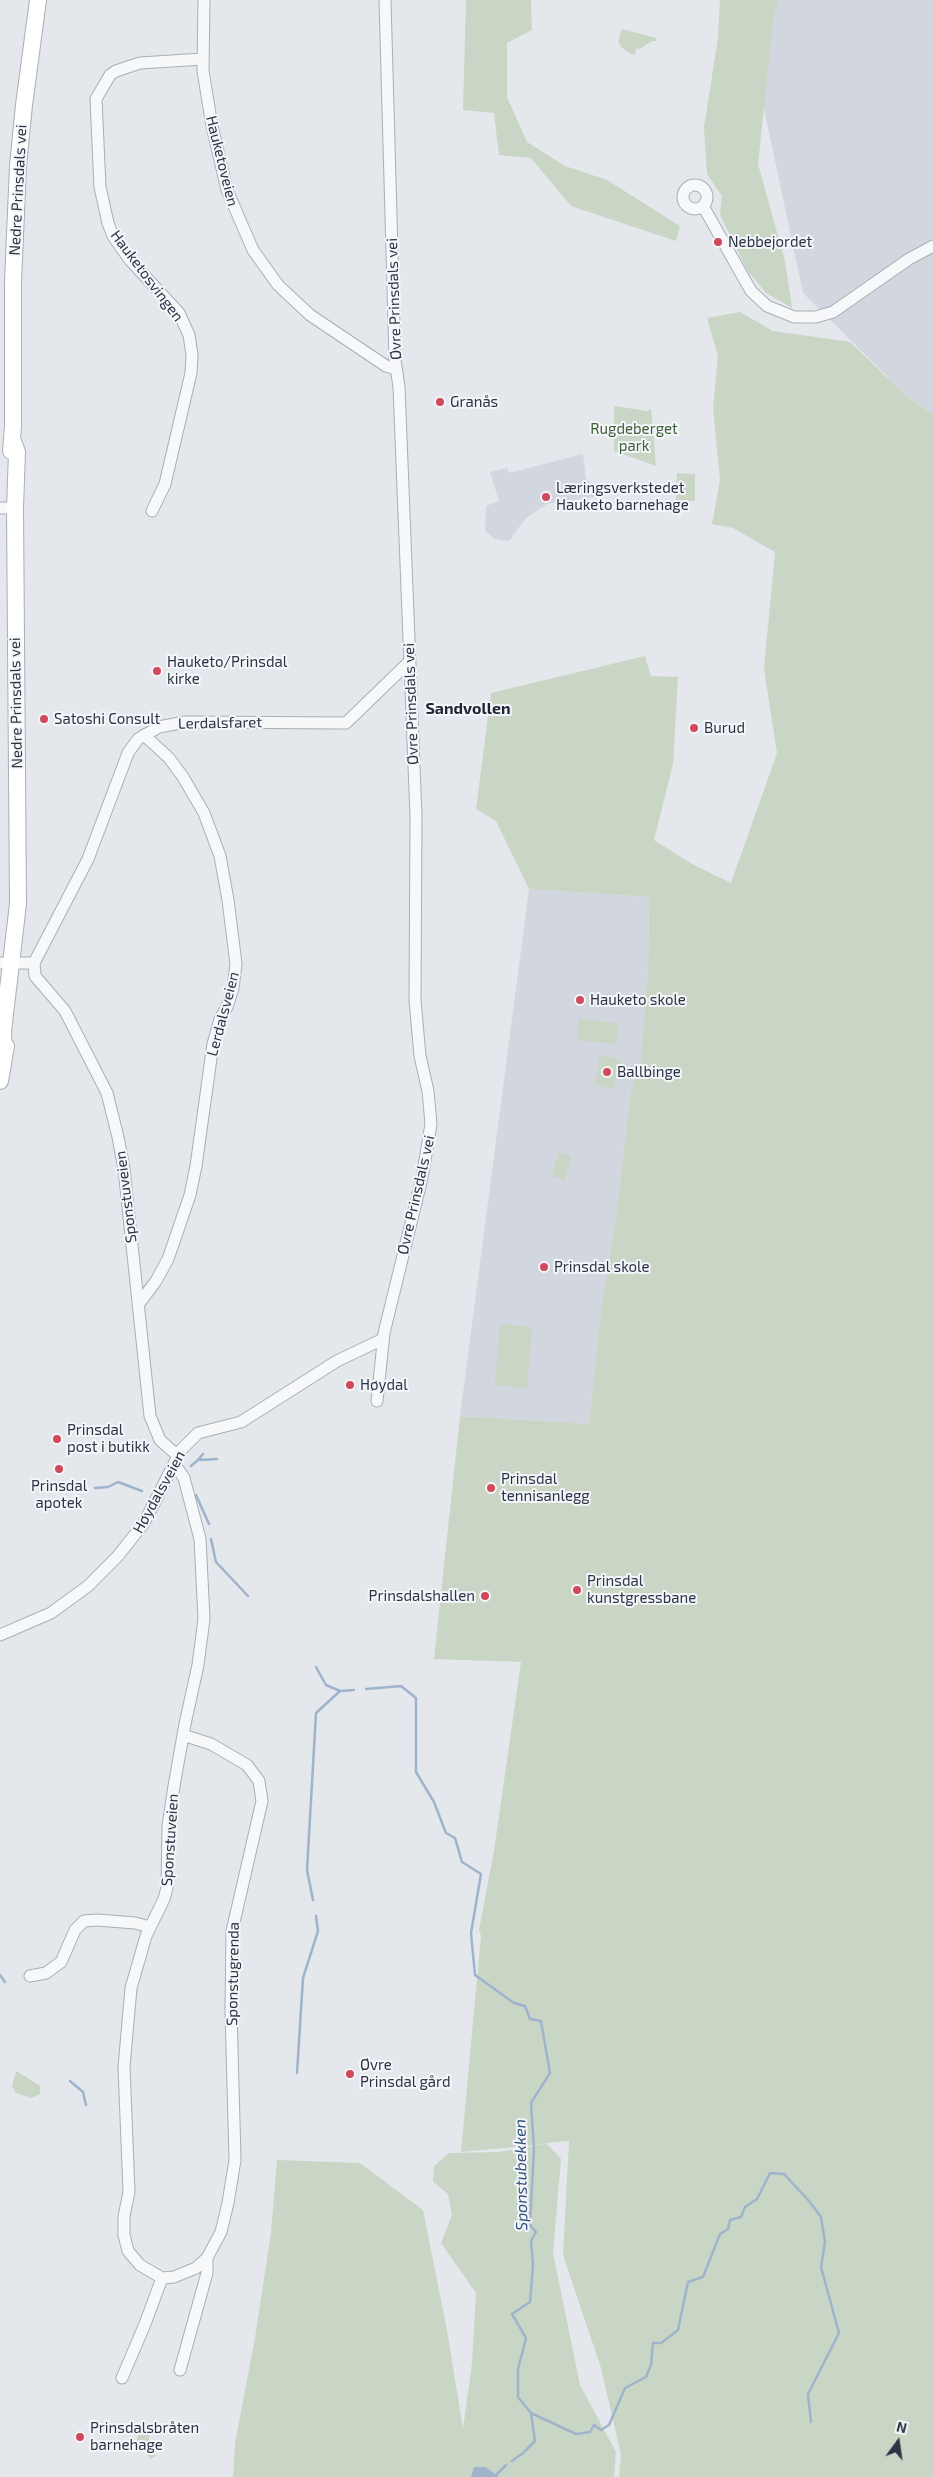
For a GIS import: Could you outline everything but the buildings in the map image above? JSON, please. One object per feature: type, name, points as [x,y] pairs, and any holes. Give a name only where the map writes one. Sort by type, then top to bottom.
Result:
[{"type":"main road","name":"Nedre Prinsdals vei","points":[[0,1080],[11,1024],[21,930],[18,915],[10,503],[18,481],[17,452],[13,441],[13,290],[17,191],[24,105],[38,0]]},
{"type":"street","name":"Hauketoveien","points":[[204,0],[204,81],[212,126],[227,190],[237,218],[258,259],[278,285],[310,315],[378,362],[396,369]]},
{"type":"street","name":"Øvre Prinsdals vei","points":[[377,1401],[383,1340],[394,1284],[422,1178],[432,1124],[428,1091],[420,1056],[415,1000],[416,816],[396,369],[385,0]]},
{"type":"street","name":"Hauketosvingen","points":[[152,511],[164,488],[189,382],[192,355],[189,335],[179,313],[130,260],[108,223],[100,187],[96,99],[110,75],[116,70],[140,63],[203,60]]},
{"type":"street","points":[[703,206],[751,291],[767,306],[794,317],[816,317],[833,312],[900,265],[933,246]]},
{"type":"street","name":"Lerdalsfaret","points":[[16,963],[88,859],[128,753],[144,735],[165,725],[185,722],[346,723],[409,662]]},
{"type":"street","name":"Lerdalsveien","points":[[138,1305],[156,1281],[168,1259],[190,1195],[213,1044],[220,1018],[227,1007],[233,988],[236,964],[220,856],[204,813],[183,777],[169,758],[144,735]]},
{"type":"street","name":"Sponstuveien","points":[[16,963],[35,976],[65,1011],[106,1094],[118,1137],[124,1169],[144,1370],[152,1424],[164,1446],[176,1461],[184,1478],[200,1539],[204,1607],[198,1665],[183,1735],[168,1826],[167,1888],[138,1959],[127,2019],[124,2067],[129,2192],[124,2216],[124,2235],[128,2251],[140,2265],[162,2278]]},
{"type":"street","name":"Høydalsveien","points":[[0,1636],[52,1613],[88,1586],[117,1557],[144,1523],[176,1461],[198,1433],[241,1422],[337,1361],[383,1340]]},
{"type":"street","name":"Sponstugrenda","points":[[162,2278],[174,2277],[196,2268],[207,2258],[221,2232],[235,2160],[231,2010],[232,1931],[260,1814],[262,1791],[254,1772],[237,1757],[212,1744],[183,1735]]},
{"type":"street","points":[[30,1976],[42,1974],[57,1966],[64,1957],[77,1927],[84,1921],[97,1920],[135,1923],[150,1927]]},
{"type":"street","name":"Sponstugrenda","points":[[180,2370],[207,2273],[207,2258]]},
{"type":"street","points":[[122,2378],[149,2315],[162,2278]]},
{"type":"shaded area","points":[[777,0],[933,0],[933,414],[910,399],[803,293],[756,71]]},
{"type":"shaded area","name":"Læringsverkstedet Hauketo barnehage","points":[[583,454],[586,479],[607,495],[547,504],[525,519],[509,541],[495,539],[485,531],[486,506],[499,501],[490,472],[507,468],[509,473]]},
{"type":"shaded area","name":"Prinsdal skole","points":[[529,889],[649,897],[648,970],[640,1069],[631,1090],[616,1216],[600,1318],[589,1424],[460,1416]]},
{"type":"green space","points":[[466,0],[531,0],[532,30],[507,43],[507,97],[527,142],[565,166],[607,180],[680,226],[676,241],[571,206],[531,158],[499,155],[494,113],[463,110]]},
{"type":"green space","points":[[720,0],[778,0],[774,12],[758,164],[785,261],[792,308],[766,293],[747,270],[720,215],[722,196],[707,174],[704,127],[718,38]]},
{"type":"green space","points":[[622,29],[656,38],[656,41],[652,41],[640,49],[636,48],[635,55],[629,53],[621,47],[618,41]]},
{"type":"green space","points":[[740,312],[773,331],[850,342],[910,399],[933,414],[933,2477],[619,2477],[621,2455],[601,2368],[563,2255],[569,2141],[546,2143],[561,2159],[553,2253],[580,2385],[616,2452],[614,2477],[233,2477],[235,2443],[255,2338],[271,2233],[277,2160],[360,2163],[423,2210],[447,2330],[463,2429],[472,2363],[476,2293],[441,2243],[452,2215],[448,2194],[433,2182],[434,2166],[449,2153],[498,2152],[546,2144],[461,2152],[481,1936],[479,1930],[494,1851],[521,1662],[434,1659],[460,1416],[589,1424],[600,1318],[616,1216],[631,1090],[640,1069],[648,970],[649,897],[529,889],[496,821],[476,809],[491,693],[645,656],[651,676],[678,677],[673,764],[654,840],[692,864],[731,883],[777,753],[764,669],[775,552],[733,528],[712,524],[720,480],[713,408],[718,356],[707,318]]},
{"type":"green space","name":"Rugdeberget park","points":[[614,406],[647,411],[651,409],[656,466],[614,451]]},
{"type":"green space","points":[[677,473],[695,474],[695,501],[676,501]]},
{"type":"green space","points":[[579,1019],[618,1023],[616,1044],[577,1040]]},
{"type":"green space","name":"Ballbinge","points":[[600,1055],[620,1059],[614,1089],[595,1085]]},
{"type":"green space","points":[[558,1153],[571,1156],[565,1180],[552,1176]]},
{"type":"green space","points":[[500,1324],[532,1327],[527,1388],[495,1385]]},
{"type":"green space","points":[[16,2072],[40,2086],[40,2094],[31,2098],[16,2093],[12,2086]]},
{"type":"green space","points":[[140,2428],[149,2430],[149,2440],[156,2456],[150,2459],[145,2450],[135,2447]]},
{"type":"water","points":[[474,2467],[486,2467],[499,2477],[471,2477]]},
{"type":"waterway","points":[[198,1460],[203,1454]]},
{"type":"waterway","points":[[191,1466],[198,1460],[217,1459]]},
{"type":"waterway","name":"Sponstubekken","points":[[95,1488],[108,1487],[118,1482],[142,1491]]},
{"type":"waterway","name":"Sponstubekken","points":[[196,1495],[209,1524]]},
{"type":"waterway","name":"Sponstubekken","points":[[211,1539],[216,1562],[248,1596]]},
{"type":"waterway","name":"Sponstubekken","points":[[316,1667],[326,1685],[340,1691],[354,1690]]},
{"type":"waterway","name":"Sponstubekken","points":[[366,1689],[401,1686],[416,1698],[416,1772],[434,1802],[446,1833],[455,1838],[462,1862],[481,1874],[471,1933],[475,1975],[514,2003],[525,2006],[530,2019],[541,2021],[550,2073],[531,2103],[534,2149],[530,2225],[536,2232],[531,2241],[533,2265],[530,2302],[512,2314],[526,2338],[518,2369],[518,2397],[531,2413],[576,2434],[590,2432],[594,2425],[601,2430],[609,2425],[625,2388],[646,2377],[651,2365],[653,2343],[661,2343],[678,2330],[688,2282],[703,2277],[720,2234],[728,2229],[730,2220],[741,2217],[745,2207],[757,2199],[770,2173],[784,2174],[821,2217],[825,2242],[821,2267],[839,2333],[808,2394],[811,2422]]},
{"type":"waterway","points":[[313,1900],[307,1870],[316,1713],[340,1691]]},
{"type":"waterway","points":[[297,2073],[303,1978],[318,1931],[316,1916]]},
{"type":"waterway","points":[[0,1975],[5,1982]]},
{"type":"waterway","points":[[70,2081],[83,2092],[86,2105]]},
{"type":"waterway","points":[[512,2461],[535,2441],[531,2413]]},
{"type":"waterway","points":[[497,2474],[506,2465]]},
{"type":"place","name":"Nebbejordet","points":[[718,242]]},
{"type":"place","name":"Granås","points":[[440,402]]},
{"type":"place","name":"Læringsverkstedet Hauketo barnehage","points":[[546,497]]},
{"type":"place","name":"Hauketo/Prinsdal kirke","points":[[157,671]]},
{"type":"place","name":"Satoshi Consult","points":[[44,719]]},
{"type":"place","name":"Burud","points":[[694,728]]},
{"type":"place","name":"Hauketo skole","points":[[580,1000]]},
{"type":"place","name":"Ballbinge","points":[[607,1072]]},
{"type":"place","name":"Prinsdal skole","points":[[544,1267]]},
{"type":"place","name":"Høydal","points":[[350,1385]]},
{"type":"place","name":"Prinsdal post i butikk","points":[[57,1439]]},
{"type":"place","name":"Prinsdal apotek","points":[[59,1469]]},
{"type":"place","name":"Prinsdal tennisanlegg","points":[[491,1488]]},
{"type":"place","name":"Prinsdal kunstgressbane","points":[[577,1590]]},
{"type":"place","name":"Prinsdalshallen","points":[[485,1596]]},
{"type":"place","name":"Øvre Prinsdal gård","points":[[350,2074]]},
{"type":"place","name":"Prinsdalsbråten barnehage","points":[[80,2437]]},
{"type":"district","name":"Sandvollen","points":[[468,709]]}]
